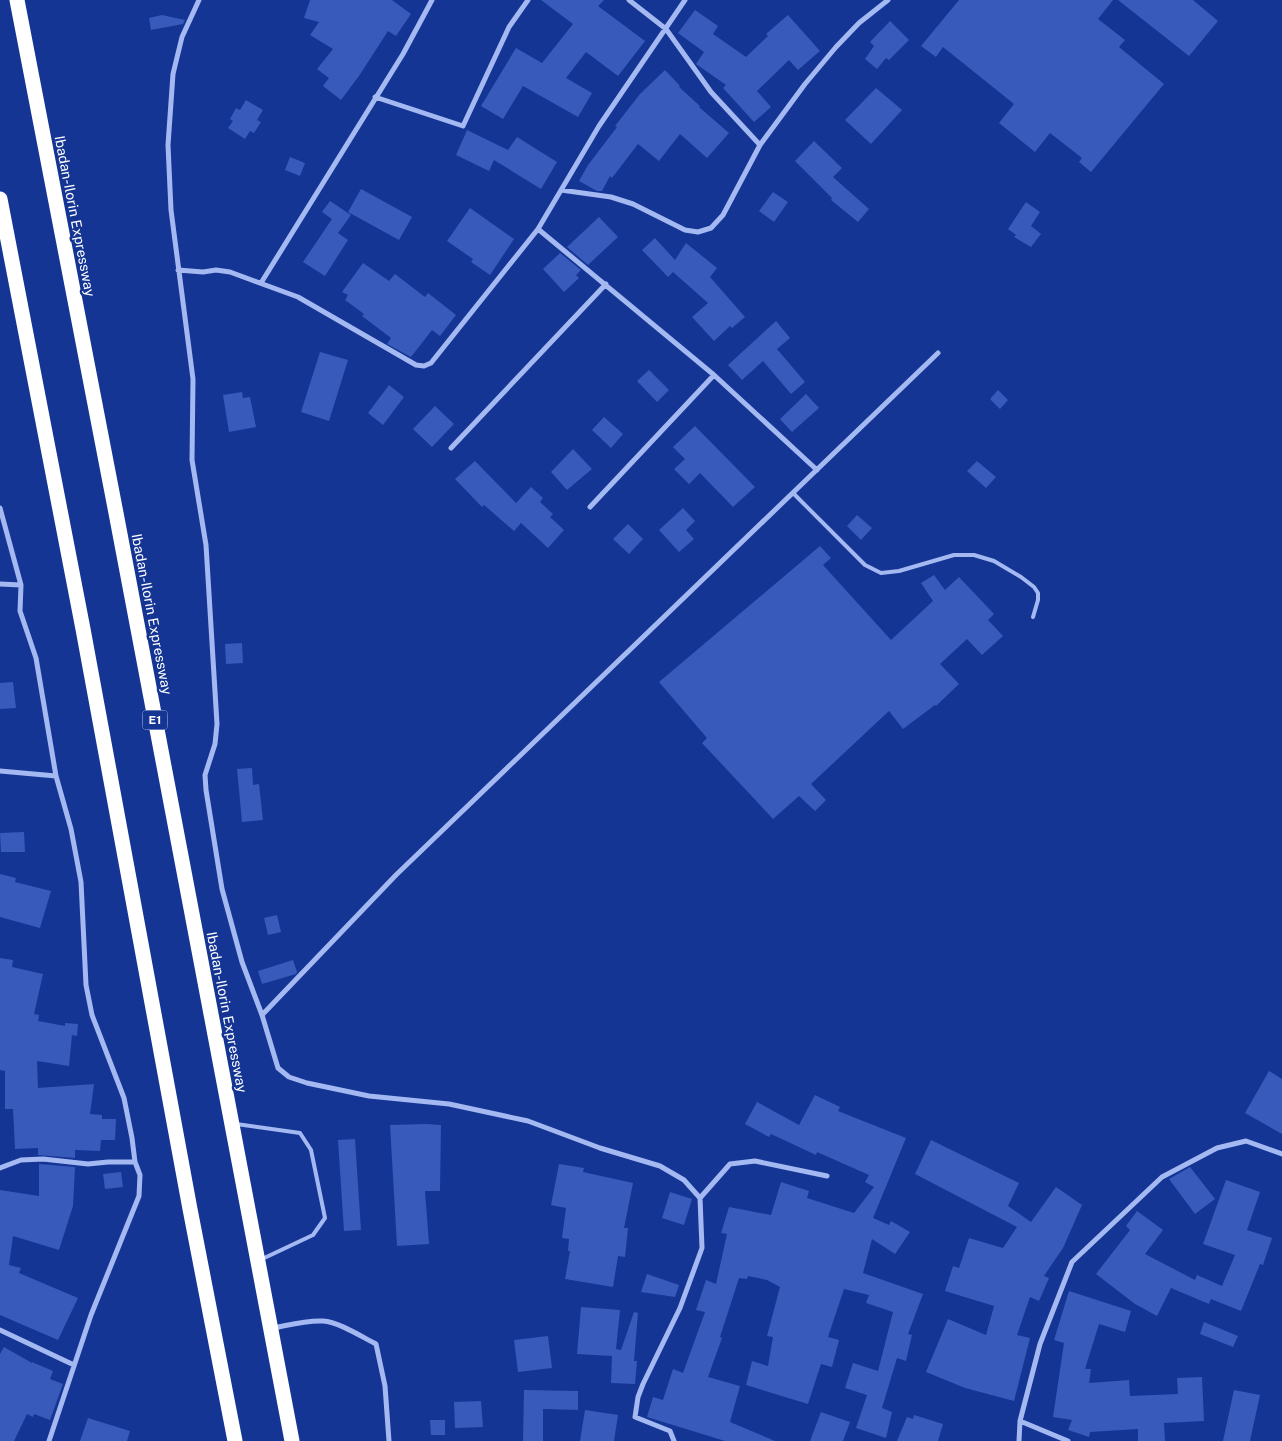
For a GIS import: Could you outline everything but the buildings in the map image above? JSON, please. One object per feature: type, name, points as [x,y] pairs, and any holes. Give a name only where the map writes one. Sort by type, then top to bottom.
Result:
[{"type":"highway","name":"Ibadan-Ilorin Expressway","points":[[17,0],[292,1441]]},
{"type":"highway","points":[[0,199],[84,629],[188,1199],[235,1441]]},
{"type":"street","points":[[198,0],[182,36],[173,74],[168,145],[171,210],[193,379],[192,460],[206,545],[217,724],[215,744],[205,775],[206,790],[222,889],[242,962],[262,1015],[278,1068],[290,1077],[307,1083],[370,1096],[449,1104],[528,1121],[600,1148],[660,1166],[684,1180],[700,1198],[702,1248],[680,1308],[642,1384],[635,1417],[670,1431],[674,1441]]},
{"type":"street","points":[[261,284],[403,54],[432,0]]},
{"type":"street","points":[[375,97],[463,126],[509,27],[528,0]]},
{"type":"street","points":[[629,0],[666,29],[711,92],[760,145]]},
{"type":"street","points":[[178,270],[230,272],[298,297],[416,366],[424,366],[431,363],[538,229],[598,126],[686,0]]},
{"type":"street","points":[[561,190],[611,197],[632,204],[685,230],[698,232],[712,228],[723,214],[760,145],[805,84],[859,23],[888,0]]},
{"type":"street","points":[[538,229],[714,375],[817,470]]},
{"type":"street","points":[[451,448],[606,284]]},
{"type":"street","points":[[262,1015],[396,875],[938,353]]},
{"type":"street","points":[[590,506],[714,375]]},
{"type":"street","points":[[0,508],[21,585],[20,611],[36,658],[56,776],[71,829],[81,882],[86,985],[92,1015],[124,1098],[135,1162],[140,1176],[139,1196],[91,1314],[49,1441]]},
{"type":"street","points":[[0,584],[21,585]]},
{"type":"street","points":[[0,771],[56,776]]},
{"type":"street","points":[[1019,1441],[1020,1421],[1040,1344],[1072,1262],[1162,1177],[1217,1148],[1246,1140],[1282,1154]]},
{"type":"street","points":[[0,1168],[21,1160],[66,1161],[88,1164],[135,1162]]},
{"type":"street","points":[[700,1198],[730,1164],[755,1161],[826,1176]]},
{"type":"street","points":[[270,1328],[300,1322],[324,1321],[347,1329],[376,1344],[385,1386],[389,1441]]},
{"type":"street","points":[[0,1330],[74,1365]]},
{"type":"street","points":[[1020,1421],[1068,1441]]},
{"type":"lane","points":[[793,493],[865,565],[881,573],[899,571],[954,555],[974,555],[994,561],[1022,577],[1034,587],[1038,593],[1038,600],[1033,617]]},
{"type":"lane","points":[[232,1124],[300,1133],[311,1150],[325,1218],[313,1235],[258,1261]]}]
